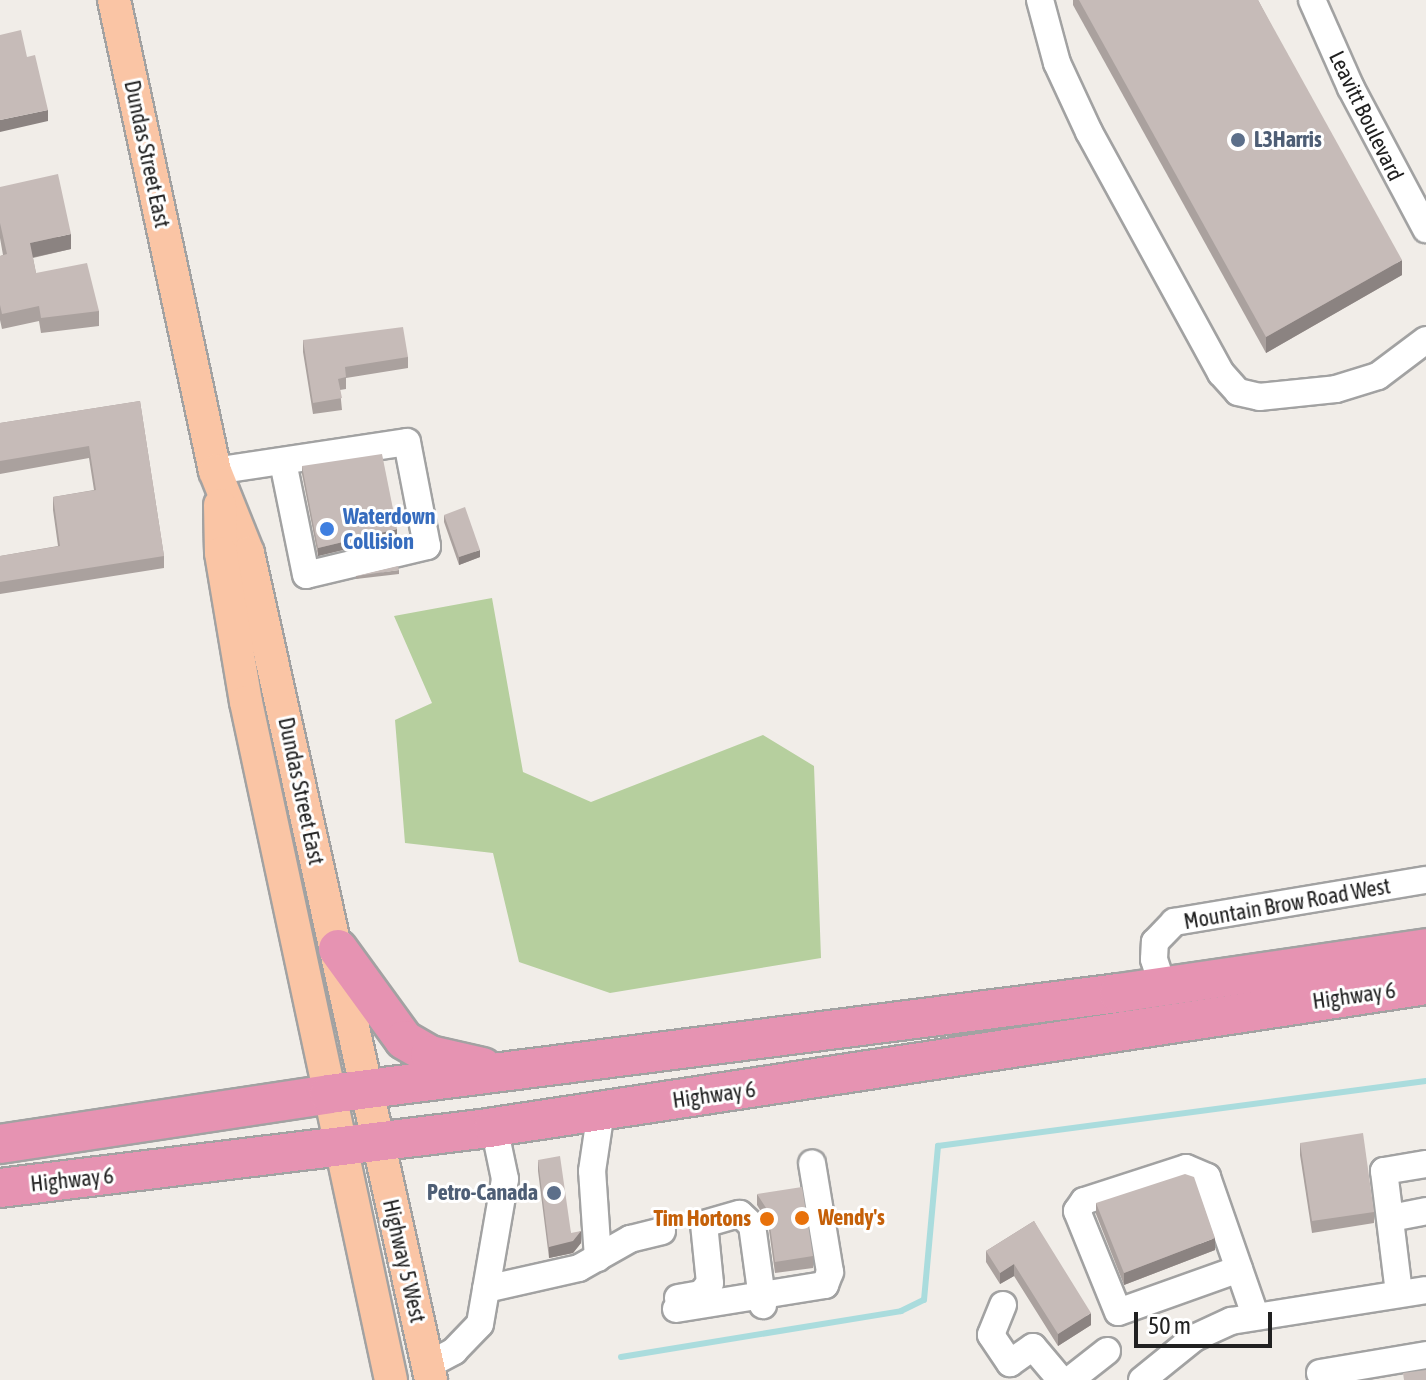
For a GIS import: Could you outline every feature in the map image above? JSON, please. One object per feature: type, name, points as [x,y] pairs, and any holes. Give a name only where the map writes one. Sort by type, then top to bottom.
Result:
[{"type":"highway","name":"Highway 6","points":[[0,1188],[340,1149],[601,1111],[1121,1011],[1163,987],[1426,948]]},
{"type":"highway","points":[[338,949],[404,1040],[430,1055],[505,1073]]},
{"type":"highway","name":"Highway 6","points":[[0,1144],[329,1094],[505,1073],[1121,1011],[1426,985]]},
{"type":"main road","name":"Dundas Street East","points":[[114,0],[218,484],[221,553],[246,702],[340,1149]]},
{"type":"main road","name":"Dundas Street East","points":[[218,484],[248,553],[367,1090]]},
{"type":"main road","name":"Highway 5 West","points":[[367,1090],[429,1372]]},
{"type":"main road","name":"Highway 5 West","points":[[340,1149],[391,1380]]},
{"type":"street","points":[[1040,0],[1057,63],[1089,132],[1221,373],[1238,392],[1259,397],[1336,389],[1378,376],[1426,340]]},
{"type":"street","name":"Leavitt Boulevard","points":[[1312,0],[1351,88],[1426,229]]},
{"type":"street","points":[[218,484],[283,462],[407,442],[427,546],[306,575],[283,462]]},
{"type":"street","name":"Mountain Brow Road West","points":[[1163,987],[1154,959],[1155,942],[1174,922],[1426,880]]},
{"type":"street","points":[[598,1258],[592,1171],[601,1111]]},
{"type":"street","points":[[429,1372],[480,1324],[505,1179],[494,1127]]},
{"type":"street","points":[[762,1301],[752,1225],[740,1214],[704,1224],[710,1283],[701,1294],[675,1304],[762,1301],[815,1289],[829,1281],[812,1163]]},
{"type":"street","points":[[1399,1293],[1384,1171],[1426,1164]]},
{"type":"street","points":[[1239,1269],[1118,1312],[1077,1211],[1084,1201],[1186,1168],[1207,1177],[1239,1269],[1255,1315]]},
{"type":"street","points":[[1391,1218],[1426,1211]]},
{"type":"street","points":[[486,1289],[579,1268],[630,1239],[662,1231]]},
{"type":"street","points":[[1142,1380],[1194,1338],[1255,1315],[1426,1290]]},
{"type":"street","points":[[1003,1305],[991,1335],[1010,1363],[1033,1347],[1061,1380]]},
{"type":"street","points":[[1070,1380],[1107,1351]]},
{"type":"street","points":[[1320,1373],[1426,1355]]},
{"type":"green space","points":[[492,598],[523,772],[591,802],[763,735],[814,766],[821,958],[610,993],[519,962],[493,853],[405,843],[395,720],[432,703],[394,616]]},
{"type":"building","name":"L3Harris","points":[[1079,0],[1258,0],[1402,260],[1266,337]]},
{"type":"building","points":[[21,30],[27,57],[35,55],[48,110],[0,120],[0,35]]},
{"type":"building","points":[[58,174],[71,234],[30,243],[36,273],[87,263],[99,311],[41,318],[39,306],[2,314],[0,256],[7,254],[0,223],[0,187]]},
{"type":"building","points":[[403,327],[408,357],[345,367],[346,377],[338,379],[342,398],[313,403],[303,340]]},
{"type":"building","points":[[140,401],[164,556],[0,582],[0,556],[60,546],[53,497],[96,490],[89,446],[0,461],[0,423]]},
{"type":"building","points":[[382,454],[397,529],[318,548],[302,466]]},
{"type":"building","points":[[465,507],[480,550],[459,557],[444,515]]},
{"type":"building","points":[[398,566],[399,570],[356,576]]},
{"type":"building","points":[[1363,1133],[1374,1212],[1312,1221],[1300,1143]]},
{"type":"building","points":[[560,1156],[571,1233],[581,1231],[573,1241],[549,1247],[538,1160]]},
{"type":"building","points":[[1185,1174],[1194,1177],[1215,1238],[1124,1273],[1096,1203]]},
{"type":"building","points":[[802,1187],[813,1256],[775,1262],[768,1211],[757,1194]]},
{"type":"building","points":[[1034,1221],[1091,1313],[1058,1334],[1014,1264],[1000,1273],[986,1251]]},
{"type":"building","points":[[1426,1370],[1426,1380],[1404,1380],[1403,1373]]},
{"type":"waterway","points":[[621,1357],[901,1311],[924,1300],[938,1146],[1426,1081]]},
{"type":"place","name":"L3Harris","points":[[1238,140]]},
{"type":"place","name":"Waterdown Collision","points":[[327,529]]},
{"type":"place","name":"Petro-Canada","points":[[554,1193]]},
{"type":"place","name":"Wendy's","points":[[802,1218]]},
{"type":"place","name":"Tim Hortons","points":[[767,1219]]}]
